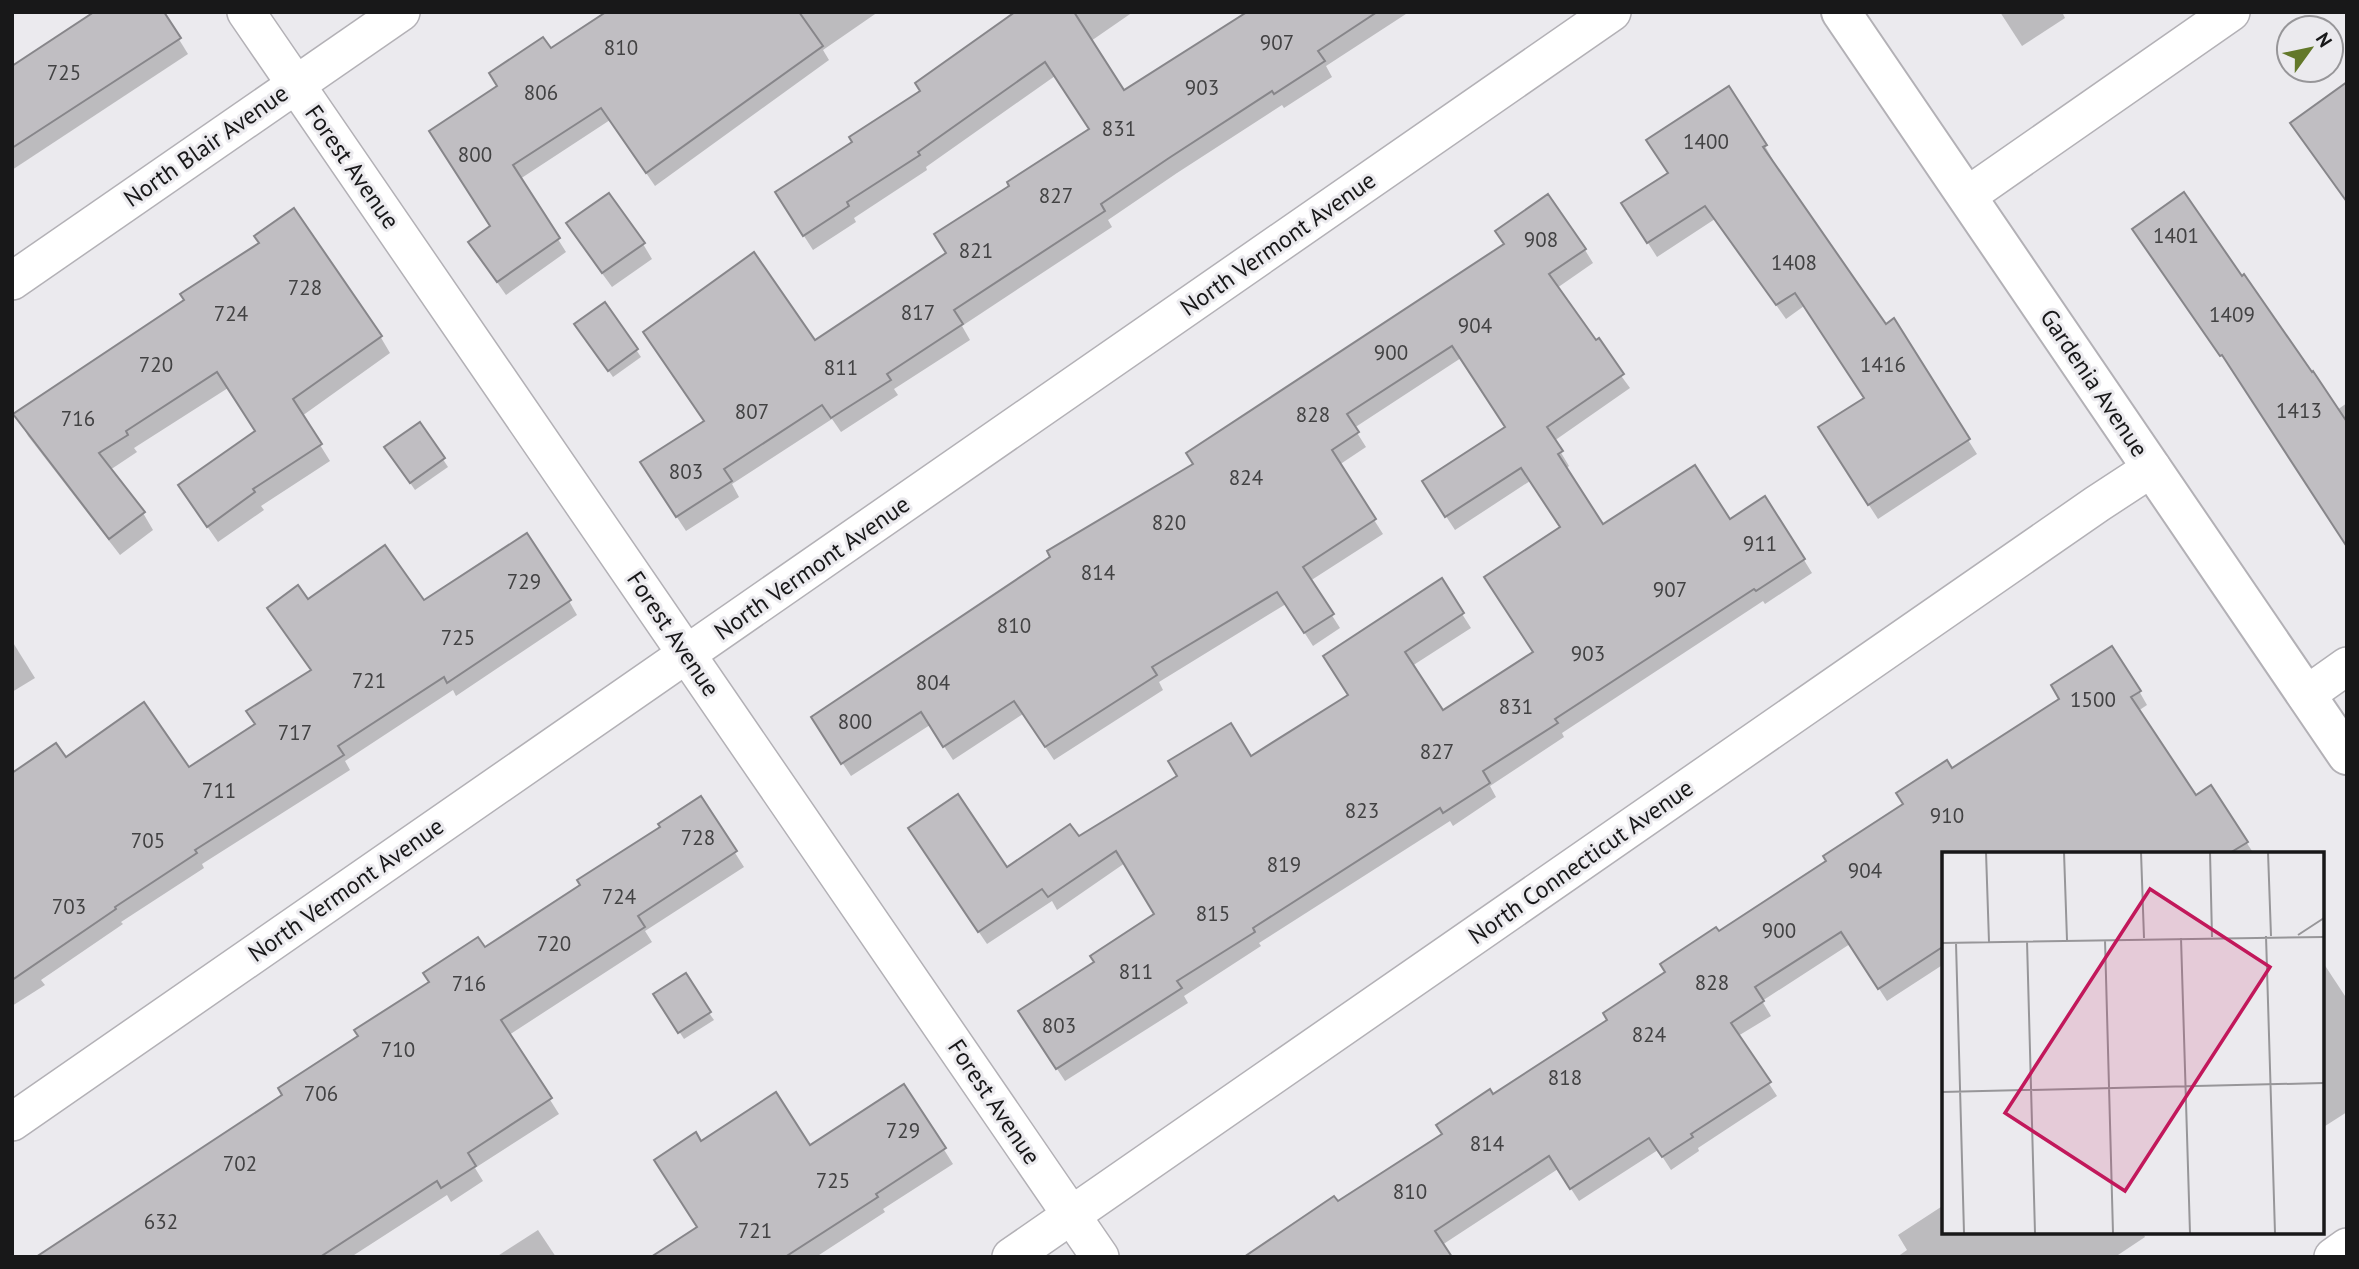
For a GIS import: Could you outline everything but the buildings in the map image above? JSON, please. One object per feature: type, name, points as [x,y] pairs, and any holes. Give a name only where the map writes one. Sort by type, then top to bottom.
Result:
[{"type":"street","name":"Forest Avenue","points":[[246,12],[1100,1257]]},
{"type":"street","name":"North Blair Avenue","points":[[12,281],[401,12]]},
{"type":"street","name":"North Vermont Avenue","points":[[12,1122],[1612,12]]},
{"type":"street","name":"Gardenia Avenue","points":[[1840,12],[2347,755]]},
{"type":"street","points":[[1967,196],[2231,12]]},
{"type":"street","name":"North Connecticut Avenue","points":[[1012,1257],[2096,504],[2152,468]]},
{"type":"street","points":[[2305,695],[2347,666]]},
{"type":"street","points":[[2333,1257],[2347,1247]]}]
